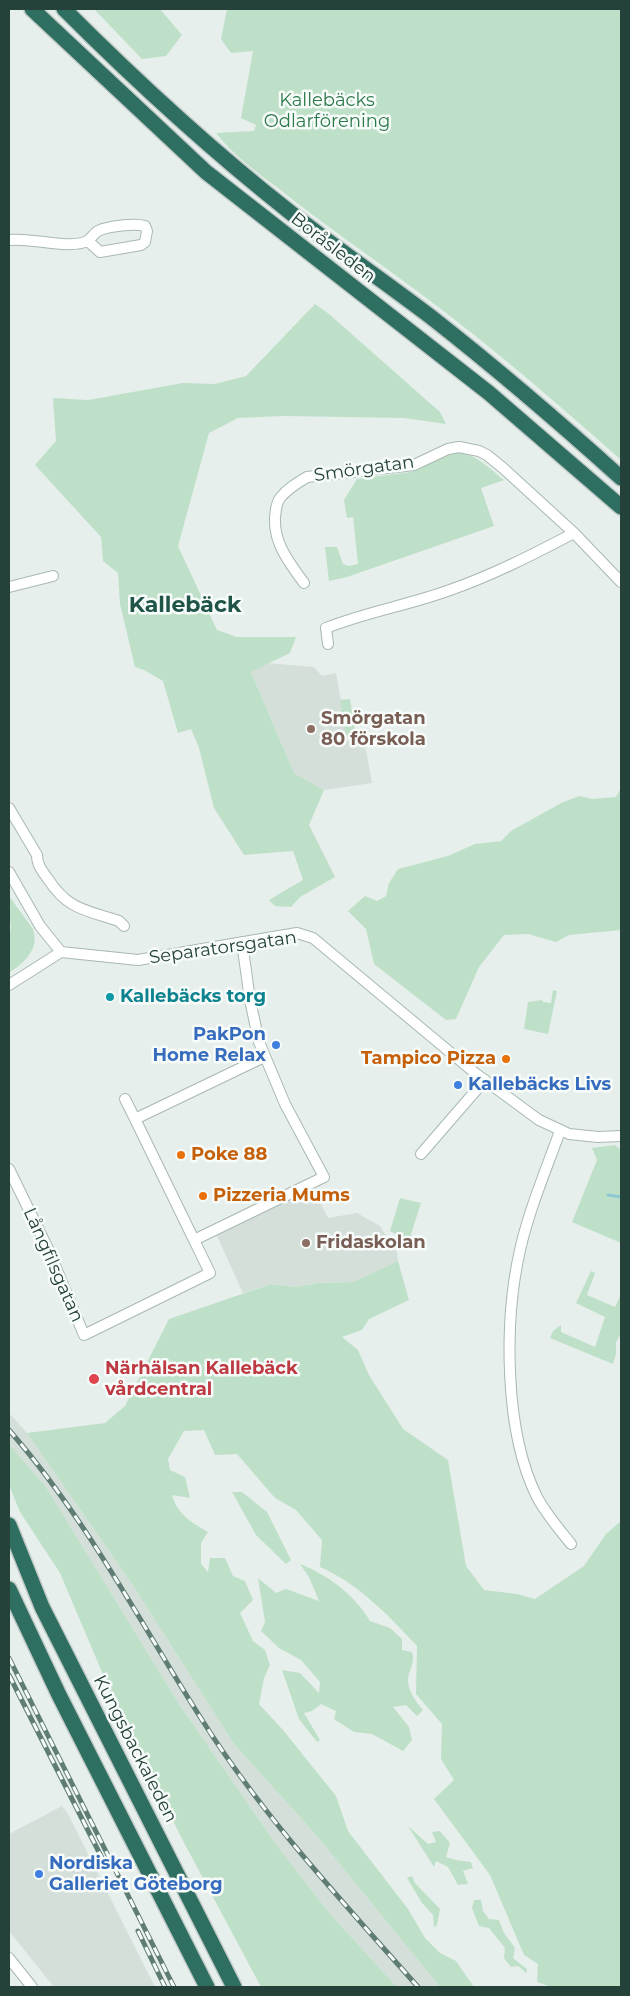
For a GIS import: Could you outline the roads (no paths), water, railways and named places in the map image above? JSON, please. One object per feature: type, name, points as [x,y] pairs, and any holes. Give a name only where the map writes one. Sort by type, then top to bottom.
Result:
[{"type":"highway","name":"Boråsleden","points":[[32,9],[206,172],[489,392],[621,507]]},
{"type":"highway","name":"Boråsleden","points":[[64,9],[138,82],[220,155],[291,213],[445,329],[565,428],[621,478]]},
{"type":"highway","name":"Kungsbackaleden","points":[[9,1525],[46,1615],[234,1987]]},
{"type":"highway","points":[[9,1589],[59,1696],[207,1987]]},
{"type":"street","points":[[9,240],[19,238],[64,244],[88,241],[100,230],[134,224],[145,226],[147,231],[145,242],[141,245],[100,252],[88,241]]},
{"type":"street","name":"Smörgatan","points":[[304,583],[285,558],[275,530],[278,500],[292,486],[307,477],[414,465],[454,448],[471,449],[487,455],[574,533],[621,582]]},
{"type":"street","points":[[328,644],[326,628],[450,590],[518,562],[574,533]]},
{"type":"street","points":[[9,587],[53,576]]},
{"type":"street","points":[[9,808],[37,855],[37,864],[60,896],[73,906],[119,920],[124,926]]},
{"type":"street","points":[[9,872],[40,926],[61,952],[9,985]]},
{"type":"street","name":"Separatorsgatan","points":[[61,952],[138,960],[297,933],[313,938],[485,1080]]},
{"type":"street","points":[[125,1099],[194,1240],[324,1177],[264,1057],[250,1000],[242,942]]},
{"type":"street","points":[[135,1119],[264,1057]]},
{"type":"street","points":[[421,1154],[485,1080],[539,1120],[560,1131],[580,1136],[621,1136]]},
{"type":"street","points":[[560,1131],[520,1249],[512,1302],[510,1360],[517,1427],[524,1464],[538,1498],[549,1517],[571,1544]]},
{"type":"street","name":"Långfilsgatan","points":[[9,1169],[49,1251],[84,1334],[210,1273],[194,1240]]},
{"type":"street","points":[[9,1958],[32,1987]]},
{"type":"waterway","points":[[608,1195],[621,1197]]},
{"type":"railway","points":[[9,1430],[37,1464],[88,1535],[204,1723],[253,1793],[333,1891],[418,1987]]},
{"type":"railway","points":[[9,1658],[174,1987]]},
{"type":"railway","points":[[9,1675],[105,1864]]},
{"type":"railway","points":[[138,1931],[165,1987]]},
{"type":"place","name":"Smörgatan 80 förskola","points":[[311,729]]},
{"type":"place","name":"Kallebäcks torg","points":[[110,997]]},
{"type":"place","name":"PakPon Home Relax","points":[[276,1045]]},
{"type":"place","name":"Tampico Pizza","points":[[506,1059]]},
{"type":"place","name":"Kallebäcks Livs","points":[[458,1085]]},
{"type":"place","name":"Poke 88","points":[[181,1155]]},
{"type":"place","name":"Pizzeria Mums","points":[[203,1196]]},
{"type":"place","name":"Fridaskolan","points":[[306,1243]]},
{"type":"place","name":"Närhälsan Kallebäck vårdcentral","points":[[94,1379]]},
{"type":"place","name":"Nordiska Galleriet Göteborg","points":[[39,1874]]},
{"type":"district","name":"Kallebäck","points":[[185,606]]},
{"type":"park label","name":"Kallebäcks Odlarförening","points":[[327,111]]}]
